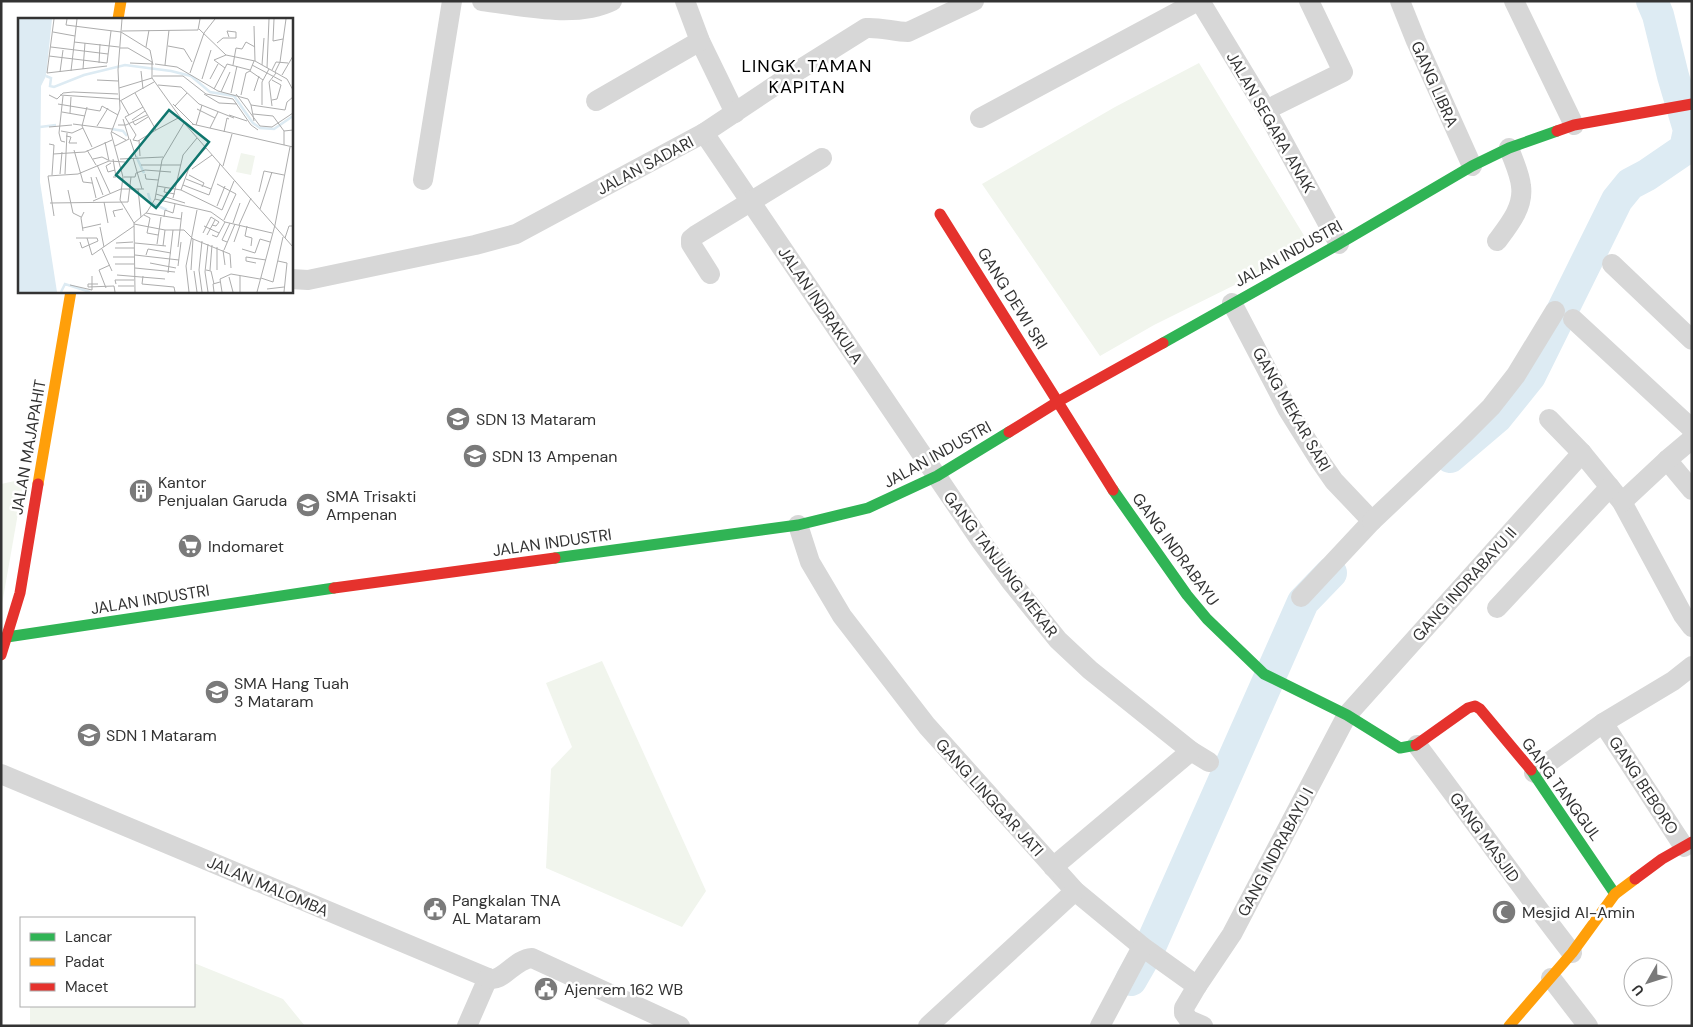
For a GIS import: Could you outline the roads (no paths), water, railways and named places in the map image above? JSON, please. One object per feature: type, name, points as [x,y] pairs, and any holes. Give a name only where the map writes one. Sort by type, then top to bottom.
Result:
[{"type":"main road","points":[[118,18],[121,1]]},
{"type":"main road","name":"JALAN INDUSTRI","points":[[4,633],[798,525],[868,508],[937,476],[1059,401],[1339,244],[1472,166],[1509,148],[1574,125],[1692,104]]},
{"type":"main road","name":"GANG DEWI SRI","points":[[940,214],[1059,401]]},
{"type":"main road","name":"JALAN MAJAPAHIT","points":[[1,655],[4,633],[20,593],[71,292]]},
{"type":"main road","name":"GANG INDRABAYU","points":[[1059,401],[1116,493],[1187,595],[1207,620],[1264,674],[1293,687],[1408,747]]},
{"type":"main road","name":"GANG TANGGUL","points":[[1408,747],[1468,708],[1475,706],[1480,709],[1534,773],[1615,894]]},
{"type":"main road","points":[[1509,1026],[1572,953],[1615,894],[1662,859],[1688,844]]},
{"type":"street","points":[[423,180],[452,1]]},
{"type":"street","points":[[482,1],[569,11],[590,9],[612,1]]},
{"type":"street","points":[[685,1],[700,41],[735,113]]},
{"type":"street","name":"JALAN SADARI","points":[[292,279],[308,280],[318,278],[475,245],[516,234],[704,133],[866,28],[877,27],[898,32],[908,32],[974,1]]},
{"type":"street","points":[[980,118],[1199,1]]},
{"type":"street","name":"JALAN SEGARA ANAK","points":[[1199,1],[1266,110],[1339,244]]},
{"type":"street","points":[[1266,110],[1344,72],[1309,1]]},
{"type":"street","name":"GANG LIBRA","points":[[1400,1],[1472,166]]},
{"type":"street","points":[[1514,1],[1574,125]]},
{"type":"street","points":[[596,101],[700,41]]},
{"type":"street","name":"JALAN INDRAKULA","points":[[704,133],[937,476]]},
{"type":"street","points":[[1498,240],[1511,223],[1520,203],[1522,187],[1509,148]]},
{"type":"street","points":[[710,274],[691,244],[691,240],[696,235],[822,158]]},
{"type":"street","points":[[1612,264],[1692,340]]},
{"type":"street","name":"GANG MEKAR SARI","points":[[1232,303],[1288,410],[1318,458],[1334,481],[1372,521]]},
{"type":"street","points":[[1301,597],[1372,521],[1491,407],[1564,315],[1692,429]]},
{"type":"street","points":[[1549,419],[1616,494],[1683,615],[1692,627]]},
{"type":"street","points":[[1497,608],[1616,494],[1666,460],[1692,439]]},
{"type":"street","name":"GANG INDRABAYU II","points":[[1347,715],[1582,454]]},
{"type":"street","points":[[1666,460],[1692,490]]},
{"type":"street","name":"GANG TANJUNG MEKAR","points":[[937,476],[1006,576],[1058,640],[1090,670],[1191,751],[1209,762]]},
{"type":"street","name":"GANG LINGGAR JATI","points":[[798,525],[810,562],[842,616],[926,726],[1075,891],[1146,950],[1197,986]]},
{"type":"street","points":[[1534,773],[1603,723],[1673,681],[1692,666]]},
{"type":"street","name":"GANG INDRABAYU I","points":[[1197,986],[1232,934],[1347,715]]},
{"type":"street","name":"GANG BEBORO","points":[[1603,723],[1688,844]]},
{"type":"street","name":"GANG MASJID","points":[[1408,747],[1572,953]]},
{"type":"street","points":[[1052,867],[1191,751]]},
{"type":"street","name":"JALAN MALOMBA","points":[[1,774],[488,978]]},
{"type":"street","points":[[928,1026],[1075,891]]},
{"type":"street","points":[[1100,1026],[1146,950]]},
{"type":"street","points":[[467,1026],[488,978],[492,980],[498,979],[519,961],[532,958],[680,1026]]},
{"type":"street","points":[[1551,978],[1588,1026]]},
{"type":"street","points":[[1197,986],[1184,1008],[1184,1013],[1189,1020],[1203,1026]]},
{"type":"waterway","points":[[1450,457],[1497,417],[1530,376],[1617,200],[1630,184],[1647,175],[1685,149],[1689,130],[1658,15],[1652,1]]},
{"type":"waterway","points":[[1131,980],[1150,947],[1303,602],[1331,573]]},
{"type":"place","name":"SDN 13 Mataram","points":[[458,419]]},
{"type":"place","name":"SDN 13 Ampenan","points":[[475,456]]},
{"type":"place","name":"Kantor Penjualan Garuda","points":[[141,491]]},
{"type":"place","name":"SMA Trisakti Ampenan","points":[[308,505]]},
{"type":"place","name":"Indomaret","points":[[190,546]]},
{"type":"place","name":"SMA Hang Tuah 3 Mataram","points":[[217,692]]},
{"type":"place","name":"SDN 1 Mataram","points":[[89,735]]},
{"type":"place","name":"Pangkalan TNA AL Mataram","points":[[435,909]]},
{"type":"place","name":"Mesjid Al-Amin","points":[[1504,912]]},
{"type":"place","name":"Ajenrem 162 WB","points":[[546,989]]},
{"type":"district","name":"LINGK. TAMAN KAPITAN","points":[[807,76]]}]
